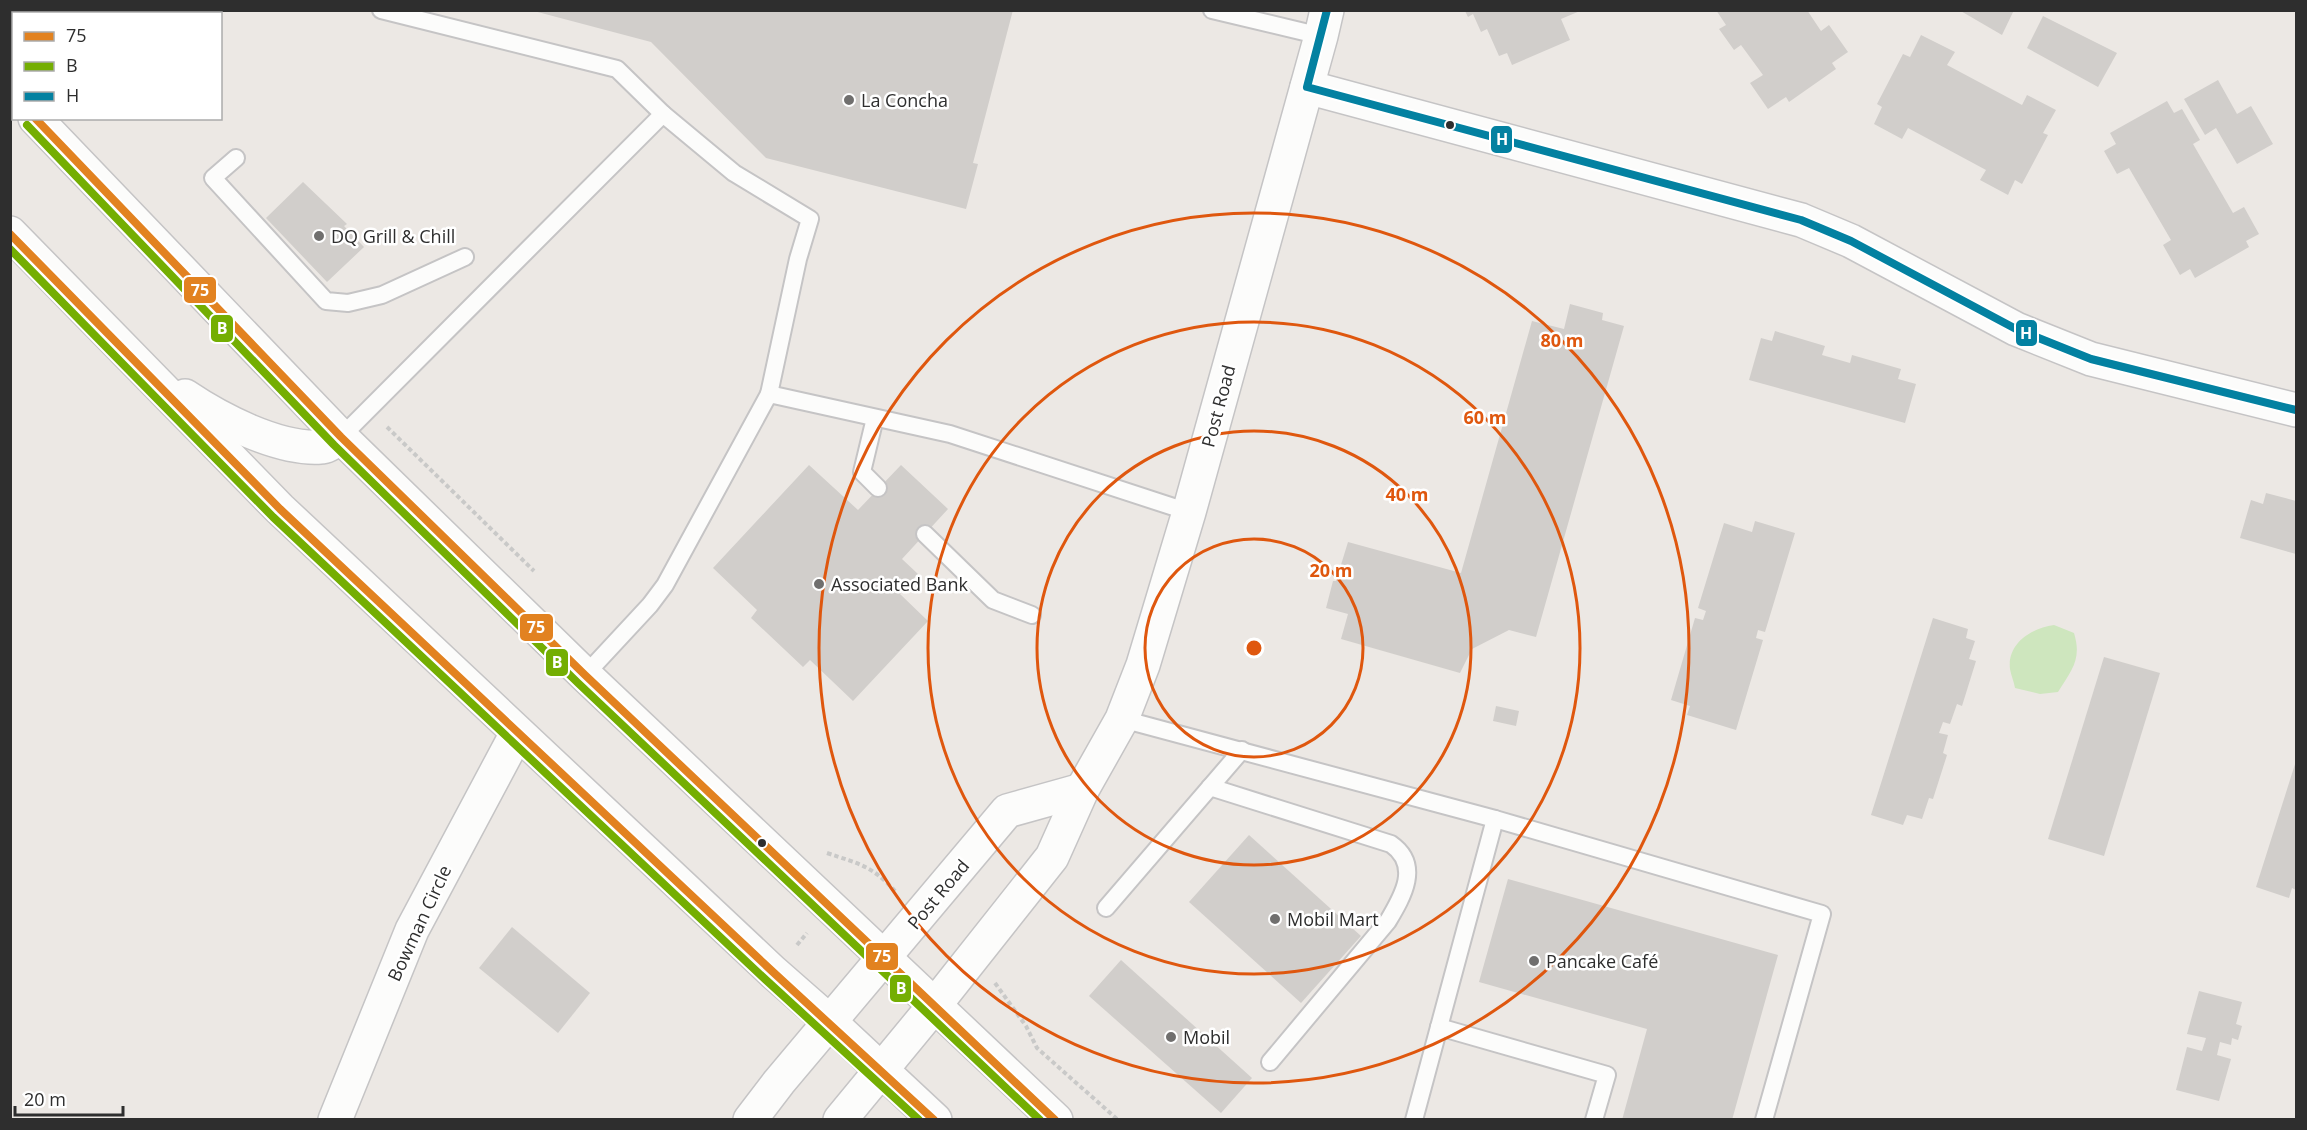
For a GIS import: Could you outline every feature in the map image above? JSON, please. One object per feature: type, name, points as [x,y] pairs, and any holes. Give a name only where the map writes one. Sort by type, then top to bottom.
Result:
[{"type":"street","name":"Post Road","points":[[840,1119],[934,1006],[1052,857],[1082,790],[1122,719],[1143,665],[1189,512],[1324,23]]},
{"type":"street","points":[[1307,87],[1801,220],[1851,241],[2016,329],[2091,359],[2296,410]]},
{"type":"street","points":[[38,120],[341,437],[585,675],[1056,1119]]},
{"type":"street","points":[[10,233],[280,509],[773,972],[935,1119]]},
{"type":"street","points":[[137,363],[203,408],[227,421],[278,440],[323,447],[341,437]]},
{"type":"street","name":"Bowman Circle","points":[[335,1119],[412,930],[517,732]]},
{"type":"street","name":"Post Road","points":[[750,1119],[1007,811],[1082,790]]},
{"type":"lane","points":[[381,10],[617,69],[663,114],[734,173],[810,219],[798,259],[769,394],[665,585],[651,605],[585,675]]},
{"type":"lane","points":[[1212,10],[1324,23]]},
{"type":"lane","points":[[341,437],[663,114]]},
{"type":"lane","points":[[236,158],[213,178],[326,301],[348,303],[382,295],[465,257]]},
{"type":"lane","points":[[769,394],[950,434],[1189,512]]},
{"type":"lane","points":[[875,418],[862,472],[878,488]]},
{"type":"lane","points":[[925,534],[993,600],[1032,615]]},
{"type":"lane","points":[[1122,719],[1495,819],[1822,914],[1764,1119]]},
{"type":"lane","points":[[1106,908],[1242,750]]},
{"type":"lane","points":[[1210,788],[1391,844],[1401,851],[1407,860],[1408,871],[1400,901],[1388,921],[1270,1062]]},
{"type":"lane","points":[[1414,1119],[1495,819]]},
{"type":"lane","points":[[1439,1027],[1607,1075],[1594,1119]]},
{"type":"path","points":[[388,428],[537,575]]},
{"type":"path","points":[[865,866],[879,873],[900,896]]},
{"type":"path","points":[[797,945],[807,933]]},
{"type":"path","points":[[988,977],[998,986],[1026,1026],[1037,1048],[1118,1119]]},
{"type":"green space","points":[[2054,625],[2074,633],[2077,650],[2068,677],[2058,692],[2040,694],[2015,688],[2010,660],[2017,644],[2037,629]]},
{"type":"building","name":"La Concha","points":[[530,10],[1013,10],[973,163],[978,164],[966,209],[766,158],[651,42]]},
{"type":"building","points":[[1716,10],[1807,10],[1821,31],[1829,25],[1848,52],[1832,63],[1836,69],[1789,102],[1786,97],[1768,109],[1750,83],[1763,75],[1741,45],[1734,50],[1719,29],[1726,25]]},
{"type":"building","points":[[1959,10],[2014,10],[2002,35]]},
{"type":"building","points":[[1465,11],[1580,11],[1561,19],[1570,40],[1512,65],[1507,53],[1499,56],[1487,29],[1481,32],[1473,14],[1468,17]]},
{"type":"building","points":[[2043,16],[2117,53],[2098,87],[2027,48]]},
{"type":"building","points":[[1921,35],[1955,52],[1947,65],[2022,105],[2027,95],[2056,110],[2043,133],[2048,135],[2022,184],[2015,180],[2008,195],[1980,180],[1986,170],[1908,128],[1902,139],[1874,124],[1882,107],[1877,104],[1903,54],[1910,57]]},
{"type":"building","points":[[2218,80],[2237,114],[2251,106],[2273,144],[2237,164],[2216,128],[2205,135],[2184,99]]},
{"type":"building","points":[[2167,101],[2174,113],[2182,109],[2200,140],[2193,144],[2233,213],[2244,207],[2259,234],[2246,241],[2249,247],[2195,278],[2190,269],[2180,275],[2163,245],[2171,240],[2129,168],[2117,174],[2104,151],[2116,144],[2110,133]]},
{"type":"building","name":"DQ Grill & Chill","points":[[303,182],[347,224],[344,226],[364,247],[327,282],[266,218]]},
{"type":"building","points":[[1570,304],[1603,313],[1602,320],[1624,326],[1536,637],[1509,630],[1472,649],[1460,673],[1341,639],[1348,614],[1326,608],[1333,581],[1336,581],[1348,542],[1461,573],[1532,321],[1564,329]]},
{"type":"building","points":[[1775,331],[1825,346],[1822,355],[1850,363],[1852,355],[1901,369],[1898,379],[1916,384],[1905,423],[1749,380],[1761,338],[1772,341]]},
{"type":"building","name":"Associated Bank","points":[[809,465],[858,510],[901,465],[948,509],[902,559],[918,574],[900,594],[928,621],[853,701],[810,660],[803,667],[751,618],[757,610],[713,568]]},
{"type":"building","points":[[2266,493],[2296,501],[2296,554],[2240,538],[2251,500],[2263,504]]},
{"type":"building","points":[[1755,521],[1795,533],[1765,632],[1758,630],[1756,638],[1763,640],[1736,730],[1687,715],[1690,706],[1671,700],[1695,618],[1703,620],[1706,611],[1698,608],[1724,523],[1752,532]]},
{"type":"building","points":[[1933,618],[1968,629],[1966,638],[1975,641],[1969,659],[1976,661],[1962,706],[1957,704],[1950,724],[1943,722],[1939,733],[1948,735],[1943,753],[1947,755],[1933,799],[1929,798],[1922,819],[1907,815],[1903,825],[1871,815]]},
{"type":"building","points":[[2104,657],[2160,673],[2104,856],[2048,839]]},
{"type":"building","points":[[1496,706],[1519,711],[1516,726],[1493,721]]},
{"type":"building","points":[[2296,761],[2296,890],[2292,888],[2289,898],[2256,887]]},
{"type":"building","name":"Mobil Mart","points":[[1249,835],[1361,936],[1301,1003],[1189,902]]},
{"type":"building","points":[[1508,879],[1778,955],[1732,1120],[1622,1120],[1647,1029],[1479,982]]},
{"type":"building","points":[[512,927],[590,993],[558,1033],[479,968]]},
{"type":"building","name":"Mobil","points":[[1121,960],[1252,1078],[1221,1113],[1089,996]]},
{"type":"building","points":[[2199,991],[2242,1002],[2236,1024],[2242,1026],[2238,1040],[2232,1038],[2231,1045],[2220,1042],[2217,1055],[2231,1059],[2219,1101],[2176,1090],[2187,1047],[2202,1051],[2206,1038],[2187,1034]]},
{"type":"transit line","name":"H","points":[[1327,10],[1307,87],[1801,220],[1851,241],[2016,329],[2091,359],[2296,410]]},
{"type":"transit line","name":"75","points":[[37,120],[341,437],[585,675],[1055,1120]]},
{"type":"transit line","name":"B","points":[[27,125],[334,445],[578,683],[1040,1120]]},
{"type":"transit line","name":"75","points":[[10,234],[280,509],[934,1120]]},
{"type":"transit line","name":"B","points":[[10,249],[273,517],[766,980],[919,1120]]},
{"type":"place","name":"La Concha","points":[[849,100]]},
{"type":"place","name":"DQ Grill & Chill","points":[[319,236]]},
{"type":"place","name":"Associated Bank","points":[[819,584]]},
{"type":"place","name":"Mobil Mart","points":[[1275,919]]},
{"type":"place","name":"Pancake Café","points":[[1534,961]]},
{"type":"place","name":"Mobil","points":[[1171,1037]]}]
